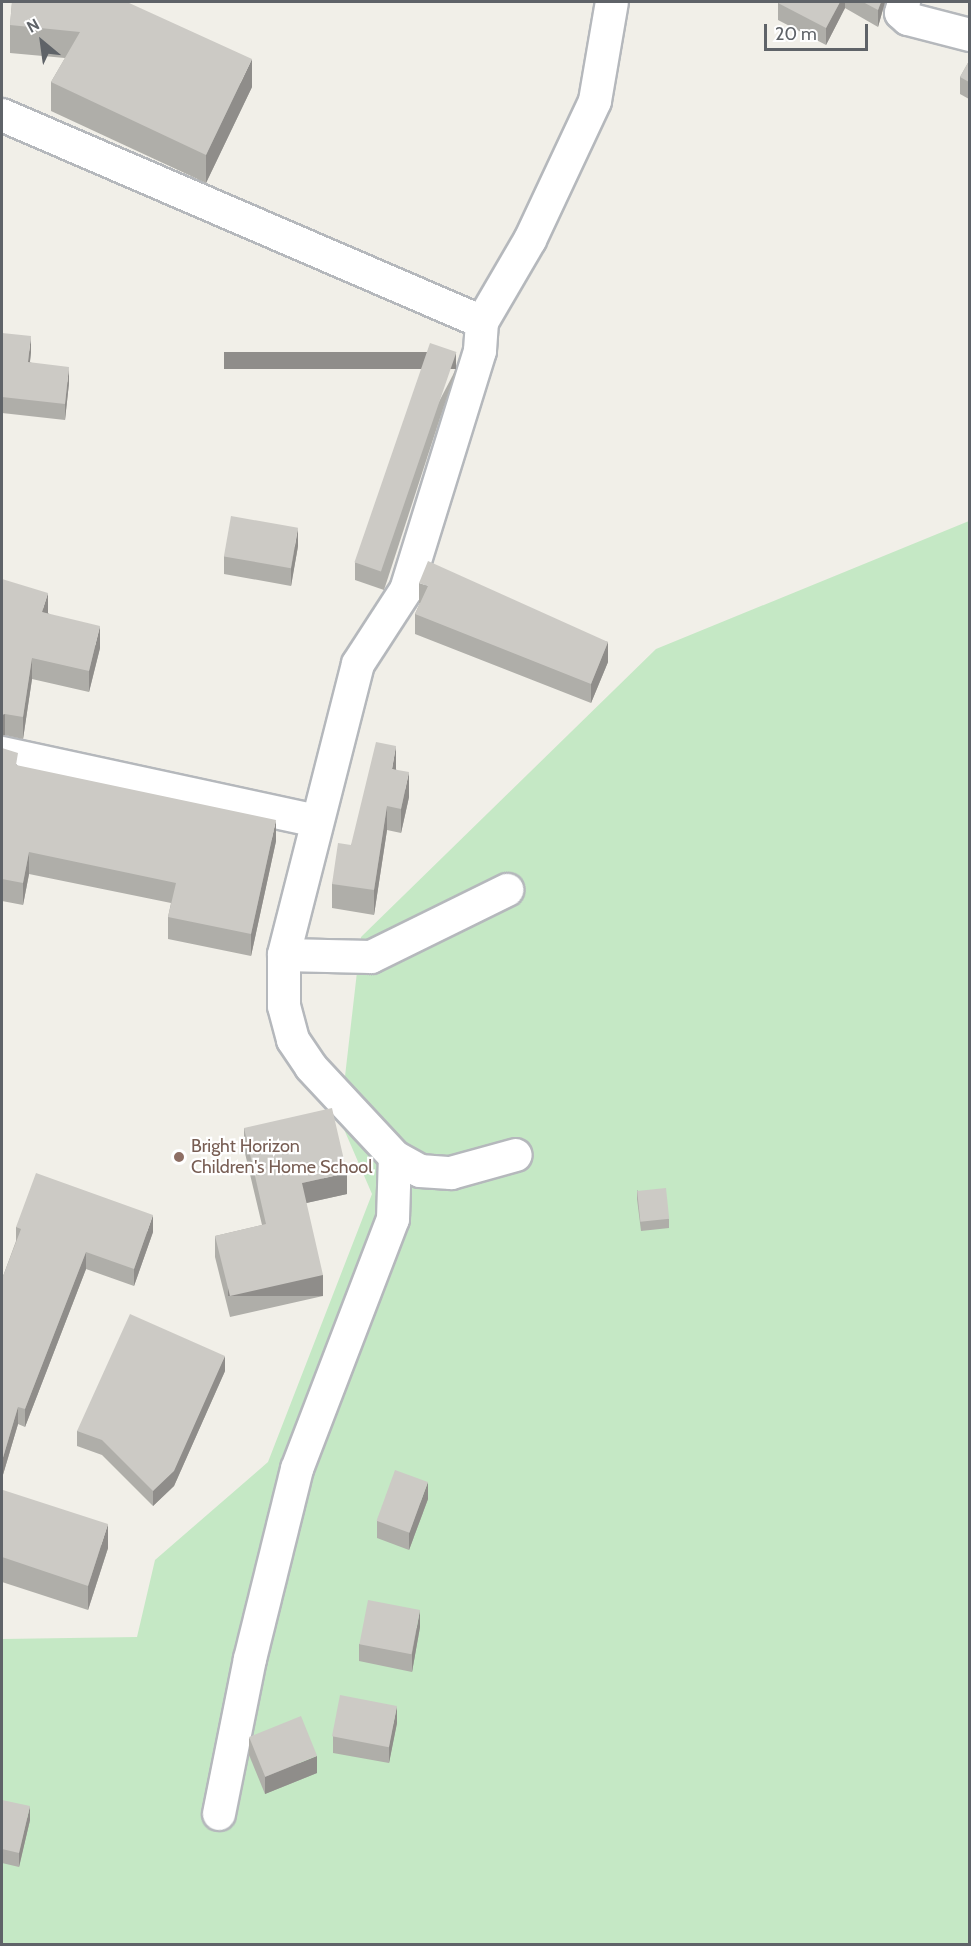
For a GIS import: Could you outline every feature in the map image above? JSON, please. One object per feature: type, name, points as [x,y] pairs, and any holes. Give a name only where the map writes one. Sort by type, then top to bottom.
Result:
[{"type":"street","points":[[516,1155],[452,1173],[420,1171],[395,1157],[310,1067],[293,1040],[284,1006],[284,955],[317,821],[364,649],[406,590],[480,351],[482,322],[530,240],[595,101],[612,2]]},
{"type":"street","points":[[903,2],[901,13],[908,19],[969,35]]},
{"type":"street","points":[[2,115],[482,322]]},
{"type":"street","points":[[2,753],[317,821]]},
{"type":"street","points":[[284,955],[370,957],[507,890]]},
{"type":"street","points":[[219,1814],[250,1659],[297,1469],[393,1219],[395,1157]]},
{"type":"green space","points":[[969,521],[969,1944],[2,1944],[2,1639],[137,1637],[155,1560],[268,1462],[372,1194],[340,1120],[361,937],[656,649]]},
{"type":"building","points":[[12,2],[127,2],[252,59],[206,155],[51,82],[80,32],[10,25]]},
{"type":"building","points":[[779,2],[840,2],[826,28]]},
{"type":"building","points":[[863,2],[881,2],[878,10]]},
{"type":"building","points":[[969,61],[969,82],[960,77]]},
{"type":"building","points":[[2,333],[31,336],[28,362],[69,367],[65,404],[2,397]]},
{"type":"building","points":[[430,343],[456,352],[381,571],[354,562]]},
{"type":"building","points":[[231,516],[298,528],[291,568],[224,556]]},
{"type":"building","points":[[428,561],[608,642],[591,684],[415,614],[428,586],[419,583]]},
{"type":"building","points":[[2,579],[48,593],[42,612],[100,626],[89,671],[32,658],[23,717],[2,715]]},
{"type":"building","points":[[376,742],[396,746],[392,769],[409,772],[401,809],[387,806],[374,890],[332,884],[338,843],[351,845]]},
{"type":"building","points":[[2,748],[18,753],[16,765],[276,820],[251,934],[168,917],[176,883],[29,852],[23,883],[2,879]]},
{"type":"building","points":[[332,1108],[347,1173],[302,1183],[323,1275],[230,1296],[215,1236],[266,1224],[244,1128]]},
{"type":"building","points":[[36,1173],[153,1215],[134,1269],[86,1252],[25,1409],[18,1407],[2,1461],[2,1279],[21,1229],[16,1227]]},
{"type":"building","points":[[666,1188],[669,1219],[640,1222],[637,1191]]},
{"type":"building","points":[[130,1314],[225,1356],[174,1471],[153,1491],[102,1440],[77,1431]]},
{"type":"building","points":[[395,1470],[428,1482],[409,1533],[377,1521]]},
{"type":"building","points":[[3,1490],[108,1524],[88,1586],[2,1557]]},
{"type":"building","points":[[368,1600],[420,1610],[411,1654],[359,1644]]},
{"type":"building","points":[[340,1695],[397,1706],[389,1747],[332,1736]]},
{"type":"building","points":[[301,1716],[317,1756],[265,1777],[249,1737]]},
{"type":"building","points":[[2,1800],[30,1806],[19,1853],[2,1849]]},
{"type":"place","name":"Bright Horizon Children's Home School","points":[[179,1157]]}]
